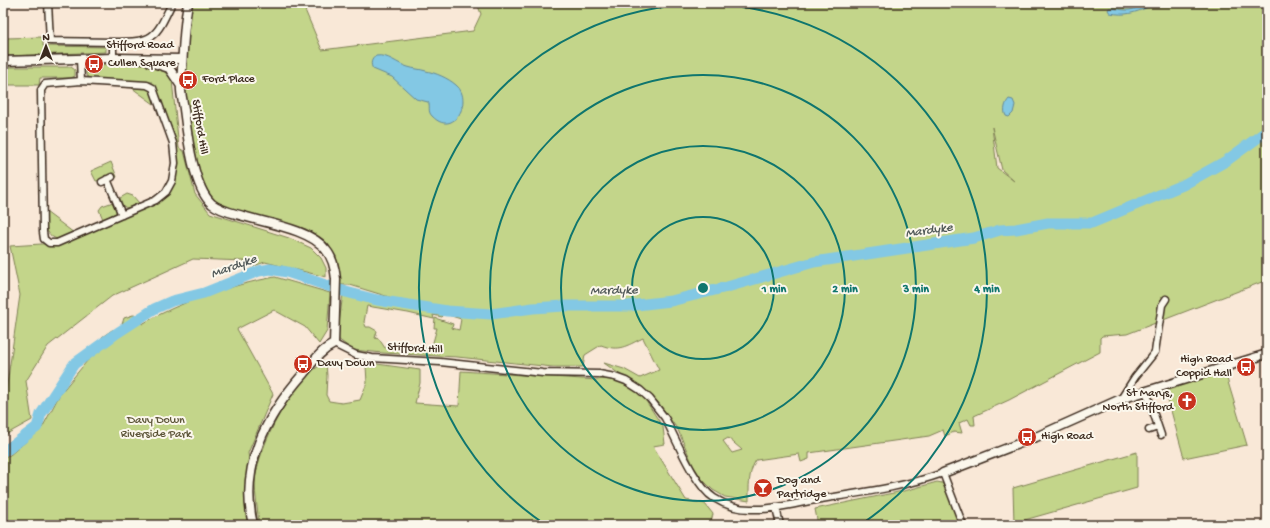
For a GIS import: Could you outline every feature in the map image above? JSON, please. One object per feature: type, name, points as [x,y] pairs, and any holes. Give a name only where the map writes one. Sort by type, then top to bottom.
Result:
[{"type":"main road","name":"Stifford Hill","points":[[188,3],[185,17],[181,86],[188,136],[195,170],[202,190],[212,203],[226,212],[301,232],[315,240],[326,249],[335,269],[336,279],[337,300],[334,344]]},
{"type":"main road","name":"Stifford Road","points":[[6,61],[113,58],[182,59]]},
{"type":"main road","name":"Stifford Hill","points":[[133,58],[160,64],[169,68],[181,86]]},
{"type":"main road","points":[[253,525],[250,505],[250,482],[251,469],[257,446],[271,417],[291,387],[316,358],[334,344]]},
{"type":"main road","points":[[943,473],[1036,437],[1121,399],[1146,390],[1266,356]]},
{"type":"street","points":[[48,3],[50,41],[113,42],[136,42],[148,39],[158,30],[172,3]]},
{"type":"street","points":[[113,42],[113,58]]},
{"type":"street","points":[[80,59],[81,81]]},
{"type":"street","points":[[81,81],[147,85],[153,88],[173,143],[175,163],[174,175],[166,192],[156,200],[122,215],[57,243],[49,243],[44,239],[41,90],[45,84],[81,81]]},
{"type":"street","points":[[107,179],[122,215]]},
{"type":"street","points":[[1121,399],[1135,377],[1155,352],[1162,305],[1166,299]]},
{"type":"street","name":"Stifford Hill","points":[[334,344],[356,355],[372,358],[456,363],[553,373],[599,374],[621,378],[640,390],[665,418],[700,484],[713,498],[732,507],[752,509],[776,507]]},
{"type":"street","points":[[1146,390],[1160,435]]},
{"type":"street","points":[[1149,430],[1158,427]]},
{"type":"street","points":[[780,525],[776,507],[903,485],[943,473],[964,525]]},
{"type":"green space","points":[[192,3],[302,3],[322,50],[473,31],[481,14],[477,3],[1267,3],[1267,280],[1127,334],[1102,336],[1100,338],[1100,352],[1009,400],[974,416],[975,425],[971,425],[968,419],[959,423],[962,433],[954,432],[945,436],[943,430],[929,436],[809,453],[809,459],[801,462],[799,454],[756,460],[750,475],[749,501],[725,497],[713,490],[697,474],[678,430],[658,402],[604,363],[624,369],[640,378],[659,370],[643,338],[627,346],[618,348],[601,345],[585,355],[583,367],[553,367],[457,357],[353,350],[338,339],[343,293],[419,308],[444,315],[442,317],[433,315],[434,319],[367,306],[364,322],[366,327],[370,327],[377,331],[375,338],[379,339],[385,348],[390,345],[401,350],[403,345],[408,346],[412,350],[430,353],[437,328],[434,328],[435,318],[453,324],[452,328],[459,330],[461,319],[350,285],[340,285],[340,276],[336,256],[324,240],[306,229],[237,211],[216,202],[208,191],[201,176],[194,147],[189,122],[185,86],[185,61]],"holes":[[[992,127],[1002,170],[1014,181],[997,168]],[[728,438],[741,449],[742,450],[732,453],[723,441]]]},
{"type":"green space","points":[[43,37],[43,46],[106,47],[106,52],[6,56],[6,38]]},
{"type":"green space","points":[[145,64],[162,69],[172,80],[179,148],[184,151],[195,194],[210,213],[289,238],[311,248],[321,258],[326,268],[326,277],[265,262],[251,267],[244,261],[193,259],[112,296],[48,346],[26,381],[32,420],[3,436],[3,412],[20,295],[10,246],[57,243],[161,199],[175,178],[173,136],[152,82],[89,80],[86,74],[86,65]]},
{"type":"green space","points":[[6,67],[71,67],[75,70],[75,76],[71,78],[40,78],[39,85],[6,85]]},
{"type":"green space","points":[[134,86],[143,87],[149,90],[153,95],[154,104],[132,88]]},
{"type":"green space","points":[[111,162],[117,177],[96,181],[91,171]]},
{"type":"green space","points":[[127,194],[133,196],[139,203],[127,208],[123,206],[120,198]]},
{"type":"green space","points":[[113,202],[116,213],[103,219],[99,210],[102,206]]},
{"type":"green space","points":[[46,212],[74,233],[57,239],[53,237],[48,232]]},
{"type":"green space","name":"Davy Down Riverside Park","points":[[275,277],[330,293],[327,331],[319,344],[305,327],[274,310],[237,329],[273,394],[248,453],[258,525],[3,525],[3,457],[10,455],[42,428],[60,394],[87,361],[100,350],[102,337],[112,330],[117,329],[119,334],[124,318],[133,315],[140,316],[142,324],[190,301],[241,284]]},
{"type":"green space","points":[[326,362],[326,395],[329,401],[342,403],[360,400],[367,383],[366,366],[377,364],[420,370],[420,383],[415,403],[459,406],[461,371],[597,380],[610,378],[626,383],[642,395],[663,427],[665,444],[653,446],[686,500],[705,504],[713,514],[710,525],[259,525],[255,482],[262,451],[279,414],[290,397],[314,370]]},
{"type":"green space","points":[[1225,372],[1247,445],[1184,458],[1165,389]]},
{"type":"green space","points":[[1137,452],[1137,488],[1014,523],[1013,488]]},
{"type":"green space","points":[[937,482],[942,483],[946,489],[960,525],[818,525],[815,509],[908,490]]},
{"type":"water","points":[[1142,3],[1160,3],[1158,5],[1125,14],[1110,13],[1108,10],[1109,8],[1130,10],[1138,7]]},
{"type":"water","points":[[376,56],[385,56],[404,66],[434,73],[453,82],[461,92],[463,99],[459,115],[448,123],[440,122],[432,116],[429,110],[428,102],[416,99],[392,77],[373,69],[372,62]]},
{"type":"water","points":[[1009,99],[1013,100],[1015,105],[1013,113],[1009,117],[1005,114],[1005,109]]},
{"type":"water","points":[[25,431],[31,434],[15,449],[3,454],[3,446]]},
{"type":"waterway","name":"Mardyke","points":[[3,451],[8,449],[37,427],[41,414],[74,364],[114,335],[154,309],[172,301],[204,293],[259,271],[270,269],[287,272],[346,292],[377,300],[447,311],[491,314],[533,308],[564,306],[628,306],[671,301],[727,287],[814,262],[974,238],[1000,230],[1016,229],[1048,223],[1092,223],[1183,185],[1226,161],[1267,131]]},
{"type":"place","name":"Cullen Square","points":[[94,64]]},
{"type":"place","name":"Ford Place","points":[[188,80]]},
{"type":"place","name":"Davy Down","points":[[303,364]]},
{"type":"place","name":"High Road Coppid Hall","points":[[1246,367]]},
{"type":"place","name":"St Marys, North Stifford","points":[[1187,401]]},
{"type":"place","name":"High Road","points":[[1027,437]]},
{"type":"place","name":"Dog and Partridge","points":[[763,488]]}]
